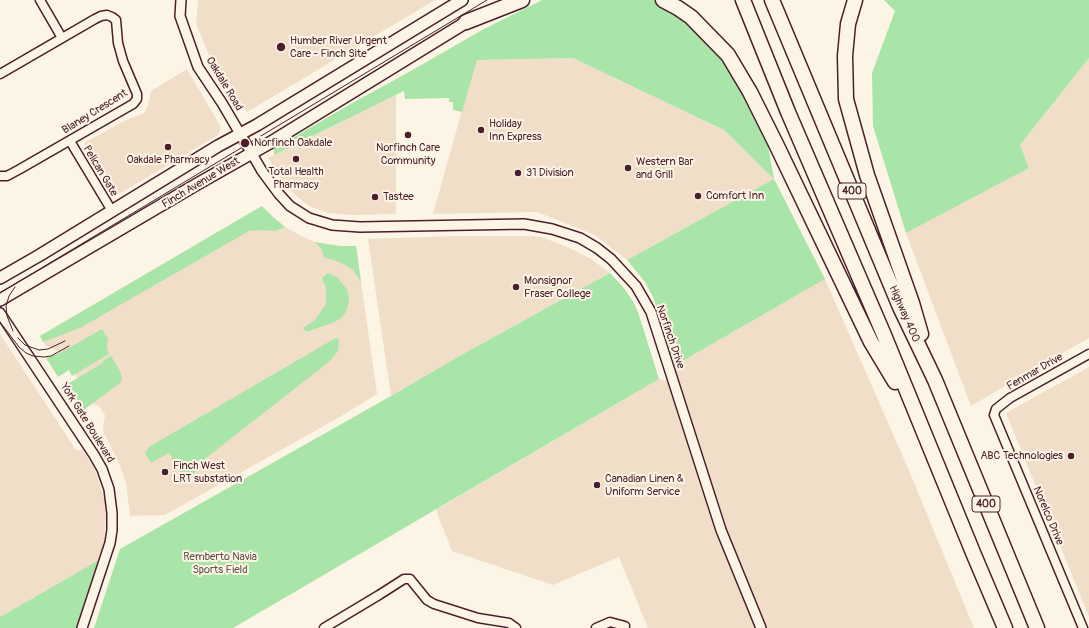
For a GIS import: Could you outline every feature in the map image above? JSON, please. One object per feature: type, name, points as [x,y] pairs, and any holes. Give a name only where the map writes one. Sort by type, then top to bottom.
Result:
[{"type":"highway","points":[[466,22],[522,0]]},
{"type":"highway","points":[[663,0],[691,17],[728,55],[750,92],[776,144],[871,342],[917,418]]},
{"type":"highway","name":"400","points":[[743,0],[788,112],[884,336],[1005,628]]},
{"type":"highway","name":"Highway 400","points":[[772,0],[900,307],[935,380],[1037,628]]},
{"type":"highway","points":[[855,0],[848,24],[845,56],[846,99],[867,175],[912,303],[935,380]]},
{"type":"main road","name":"Finch Avenue West","points":[[0,278],[462,0]]},
{"type":"main road","name":"Finch Avenue West","points":[[0,300],[275,139],[502,0]]},
{"type":"street","points":[[40,0],[62,38]]},
{"type":"street","name":"Oakdale Road","points":[[181,0],[180,16],[198,67],[222,103],[251,153]]},
{"type":"street","name":"Blaney Crescent","points":[[0,74],[101,16],[107,15],[116,20],[118,43],[123,61],[137,94],[137,99],[133,104],[7,176],[0,176]]},
{"type":"street","name":"Pelican Gate","points":[[70,141],[112,211]]},
{"type":"street","name":"Norfinch Drive","points":[[251,153],[270,183],[290,206],[309,218],[332,225],[367,227],[524,224],[552,229],[580,238],[597,248],[611,259],[636,286],[650,312],[721,530],[761,628]]},
{"type":"street","name":"York Gate Boulevard","points":[[0,313],[94,455],[102,469],[109,489],[112,513],[110,543],[82,628]]},
{"type":"street","name":"Fenmar Drive","points":[[994,412],[996,408],[1010,398],[1089,354]]},
{"type":"street","name":"Norelco Drive","points":[[994,412],[1083,628]]},
{"type":"street","points":[[324,628],[379,596],[404,579],[410,579],[427,600],[434,604],[478,618],[509,623],[516,628]]},
{"type":"street","points":[[596,628],[610,622],[625,626]]},
{"type":"shaded area","name":"Humber River Urgent Care - Finch Site","points":[[198,0],[435,0],[247,112],[215,69],[196,24]]},
{"type":"shaded area","points":[[573,58],[724,130],[774,179],[627,260],[595,235],[537,212],[433,214],[476,60]]},
{"type":"shaded area","points":[[1089,58],[1089,338],[971,406],[906,233],[1029,168],[1020,145]]},
{"type":"shaded area","points":[[187,69],[221,127],[218,135],[119,194],[114,195],[84,143],[124,121],[144,113],[148,105],[151,91]]},
{"type":"shaded area","points":[[396,95],[396,214],[352,215],[328,213],[309,206],[284,184],[268,158]]},
{"type":"shaded area","points":[[262,206],[285,227],[303,237],[315,242],[339,246],[356,246],[377,394],[338,418],[165,515],[130,516],[126,482],[117,459],[104,433],[103,427],[105,415],[99,406],[92,404],[63,354],[46,346],[40,336]]},
{"type":"shaded area","points":[[453,236],[541,237],[563,245],[591,259],[610,273],[456,358],[391,396],[368,239]]},
{"type":"shaded area","points":[[825,279],[907,466],[974,628],[648,628],[619,557],[553,585],[452,551],[436,510],[659,379],[666,381],[674,366]]},
{"type":"shaded area","points":[[0,334],[76,450],[83,450],[94,468],[105,502],[106,515],[104,543],[99,560],[0,617]]},
{"type":"shaded area","points":[[1089,367],[1089,617],[1006,413]]},
{"type":"green space","points":[[542,0],[653,0],[663,4],[689,24],[717,52],[750,105],[766,135],[774,179],[724,130],[573,58],[477,60],[462,112],[453,110],[453,102],[449,102],[449,98],[405,99],[404,91],[274,155],[274,149],[347,106],[482,30]]},
{"type":"green space","points":[[884,0],[1089,0],[1089,58],[1020,145],[1029,168],[906,233],[873,126],[872,73],[895,11]]},
{"type":"green space","points":[[774,179],[825,279],[674,366],[653,297],[645,282],[627,260]]},
{"type":"green space","points":[[262,206],[285,227],[275,231],[249,231],[80,328],[43,342],[40,336]]},
{"type":"green space","points":[[315,242],[339,246],[356,246],[361,282],[353,270],[342,263],[324,257],[322,250]]},
{"type":"green space","points":[[328,273],[338,278],[348,291],[349,301],[347,310],[342,317],[335,322],[306,332],[303,328],[315,320],[326,304],[326,288],[322,278]]},
{"type":"green space","name":"Remberto Navia Sports Field","points":[[610,273],[623,287],[634,303],[659,379],[233,628],[94,628],[120,549],[456,358]]},
{"type":"green space","points":[[102,329],[108,339],[107,348],[109,354],[72,376],[69,370],[58,377],[46,358],[62,352]]},
{"type":"green space","points":[[338,338],[338,351],[330,361],[206,458],[187,483],[169,453],[151,463],[145,453],[149,447]]},
{"type":"green space","points":[[111,356],[121,373],[122,379],[120,383],[81,412],[64,386],[103,363],[103,361]]},
{"type":"green space","points":[[99,560],[78,628],[0,628],[0,617]]},
{"type":"tram line","points":[[0,293],[487,0]]},
{"type":"tram line","points":[[13,331],[7,316],[6,306],[9,296],[15,287]]},
{"type":"tram line","points":[[0,322],[19,347],[26,353],[33,356],[51,356],[69,346]]},
{"type":"tram line","points":[[18,338],[25,345],[39,350],[48,349],[65,341]]},
{"type":"place","name":"Humber River Urgent Care - Finch Site","points":[[281,47]]},
{"type":"place","name":"Holiday Inn Express","points":[[481,130]]},
{"type":"place","name":"Norfinch Care Community","points":[[408,135]]},
{"type":"place","name":"Norfinch Oakdale","points":[[245,143]]},
{"type":"place","name":"Oakdale Pharmacy","points":[[168,147]]},
{"type":"place","name":"Total Health Pharmacy","points":[[296,159]]},
{"type":"place","name":"Western Bar and Grill","points":[[628,168]]},
{"type":"place","name":"31 Division","points":[[518,173]]},
{"type":"place","name":"Comfort Inn","points":[[698,196]]},
{"type":"place","name":"Tastee","points":[[375,197]]},
{"type":"place","name":"Monsignor Fraser College","points":[[516,287]]},
{"type":"place","name":"ABC Technologies","points":[[1071,456]]},
{"type":"place","name":"Finch West LRT substation","points":[[165,472]]},
{"type":"place","name":"Canadian Linen & Uniform Service","points":[[597,485]]}]
